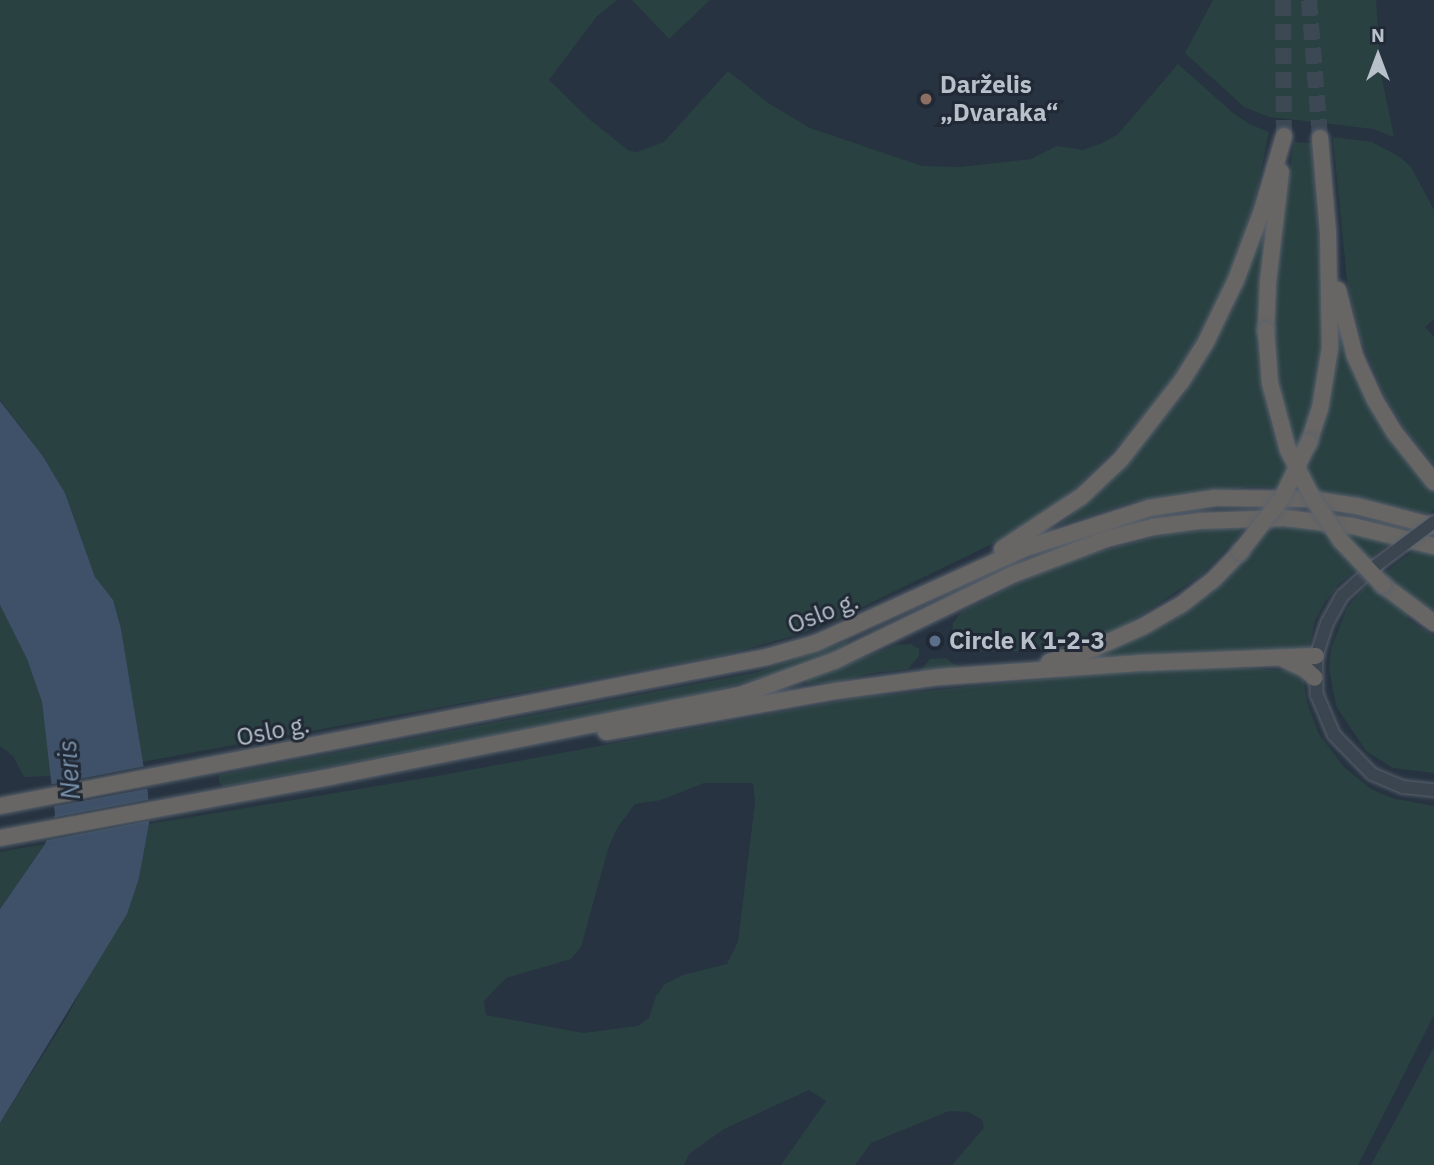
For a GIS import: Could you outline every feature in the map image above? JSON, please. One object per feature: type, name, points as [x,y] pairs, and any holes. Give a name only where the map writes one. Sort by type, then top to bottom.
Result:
[{"type":"highway","points":[[943,584],[1028,534],[1082,496],[1121,459],[1152,423],[1187,372],[1222,311],[1262,210],[1284,136],[1268,282],[1266,330],[1270,383],[1277,415],[1288,450],[1306,486],[1340,541],[1382,585],[1429,619]]},
{"type":"highway","points":[[1006,671],[1051,662],[1095,648],[1143,627],[1182,604],[1213,580],[1240,552],[1282,498],[1309,442],[1320,409],[1330,348],[1328,233],[1320,138]]},
{"type":"highway","points":[[1328,233],[1341,309],[1355,356],[1374,400],[1395,433],[1434,482]]},
{"type":"highway","name":"Oslo g.","points":[[0,806],[766,657],[816,643],[1023,549],[1111,518],[1149,508],[1215,498],[1309,499],[1368,508],[1434,524]]},
{"type":"highway","name":"Oslo g.","points":[[0,838],[334,776],[740,695],[836,660],[1014,574],[1106,539],[1153,527],[1199,521],[1285,517],[1353,526],[1434,546]]},
{"type":"highway","points":[[334,776],[485,754],[836,691],[1006,671],[1316,656]]},
{"type":"highway","points":[[1276,658],[1305,669],[1315,678]]},
{"type":"street","points":[[1434,524],[1354,583],[1334,609],[1316,656],[1315,678],[1323,711],[1334,735],[1351,756],[1385,782],[1434,790]]},
{"type":"green space","points":[[0,0],[617,0],[597,16],[549,80],[589,119],[629,151],[637,152],[664,142],[728,71],[768,103],[810,128],[922,166],[960,167],[1031,159],[1057,146],[1083,150],[1102,143],[1118,134],[1178,64],[1232,112],[1249,124],[1269,132],[1255,200],[1232,268],[1209,319],[1170,382],[1127,437],[1077,487],[1049,511],[998,541],[838,619],[800,634],[724,655],[142,762],[121,629],[95,577],[65,493],[42,455],[0,400]]},
{"type":"green space","points":[[632,0],[710,0],[669,39]]},
{"type":"green space","points":[[1213,0],[1376,0],[1381,74],[1394,137],[1373,129],[1269,117],[1244,107],[1185,53]]},
{"type":"green space","points":[[1333,137],[1372,142],[1400,157],[1411,167],[1434,210],[1434,319],[1425,327],[1434,337],[1434,465],[1404,428],[1385,397],[1361,340],[1347,281]]},
{"type":"green space","points":[[1294,142],[1311,143],[1323,288],[1323,351],[1314,402],[1297,449],[1281,400],[1272,329],[1275,267]]},
{"type":"green space","points":[[1269,216],[1260,280],[1258,344],[1261,380],[1272,428],[1288,469],[1305,469],[1318,435],[1337,321],[1363,393],[1392,442],[1434,492],[1434,510],[1428,514],[1298,488],[1249,487],[1132,502],[1058,526],[1109,483],[1184,394],[1231,312]]},
{"type":"green space","points":[[1239,526],[1242,533],[1201,575],[1119,630],[1052,651],[966,652],[952,639],[953,623],[961,612],[1030,577],[1082,556],[1167,534]]},
{"type":"green space","points":[[1272,526],[1323,529],[1392,541],[1339,584],[1325,602],[1315,621],[1308,652],[1091,659],[1175,619],[1228,575]]},
{"type":"green space","points":[[1417,548],[1434,554],[1434,611],[1416,601],[1407,619],[1434,636],[1434,773],[1393,768],[1366,751],[1336,706],[1329,668],[1331,648],[1347,608],[1363,589]]},
{"type":"green space","points":[[0,605],[27,659],[42,702],[51,776],[24,777],[13,756],[0,746]]},
{"type":"green space","points":[[849,640],[844,649],[811,664],[686,699],[223,787],[219,781],[219,775],[758,672]]},
{"type":"green space","points":[[911,644],[919,649],[919,656],[908,669],[873,673],[836,682],[806,684],[808,679],[896,645]]},
{"type":"green space","points":[[946,658],[961,669],[918,673],[930,659]]},
{"type":"green space","points":[[1220,667],[1296,671],[1303,676],[1307,702],[1319,734],[1344,767],[1371,789],[1392,798],[1434,806],[1434,1015],[1358,1165],[952,1165],[984,1128],[982,1120],[969,1112],[949,1111],[871,1143],[855,1165],[781,1165],[826,1101],[809,1090],[724,1129],[689,1154],[684,1165],[0,1165],[0,1123],[68,1015],[139,878],[149,824],[443,775],[856,698],[1137,670]],"holes":[[[704,783],[753,783],[755,802],[738,942],[727,964],[683,975],[665,984],[656,996],[649,1018],[638,1026],[583,1033],[486,1015],[484,1001],[506,978],[571,959],[581,947],[608,849],[617,828],[635,804],[661,800]]]},
{"type":"green space","points":[[45,844],[0,909],[0,852]]},
{"type":"green space","points":[[1434,1047],[1434,1165],[1371,1165],[1395,1121]]},
{"type":"water","name":"Neris","points":[[0,401],[42,455],[65,493],[95,577],[113,600],[121,629],[148,793],[149,824],[139,878],[127,914],[0,1123],[0,909],[45,844],[55,815],[42,702],[27,659],[0,605]]},
{"type":"pier","points":[[146,766],[151,788],[51,807],[48,785]]},
{"type":"pier","points":[[152,799],[152,820],[43,841],[51,818]]},
{"type":"tunnel","points":[[1283,0],[1284,136]]},
{"type":"tunnel","points":[[1309,0],[1320,138]]},
{"type":"place","name":"Darželis „Dvaraka“","points":[[926,99]]},
{"type":"place","name":"Circle K 1-2-3","points":[[935,641]]}]
